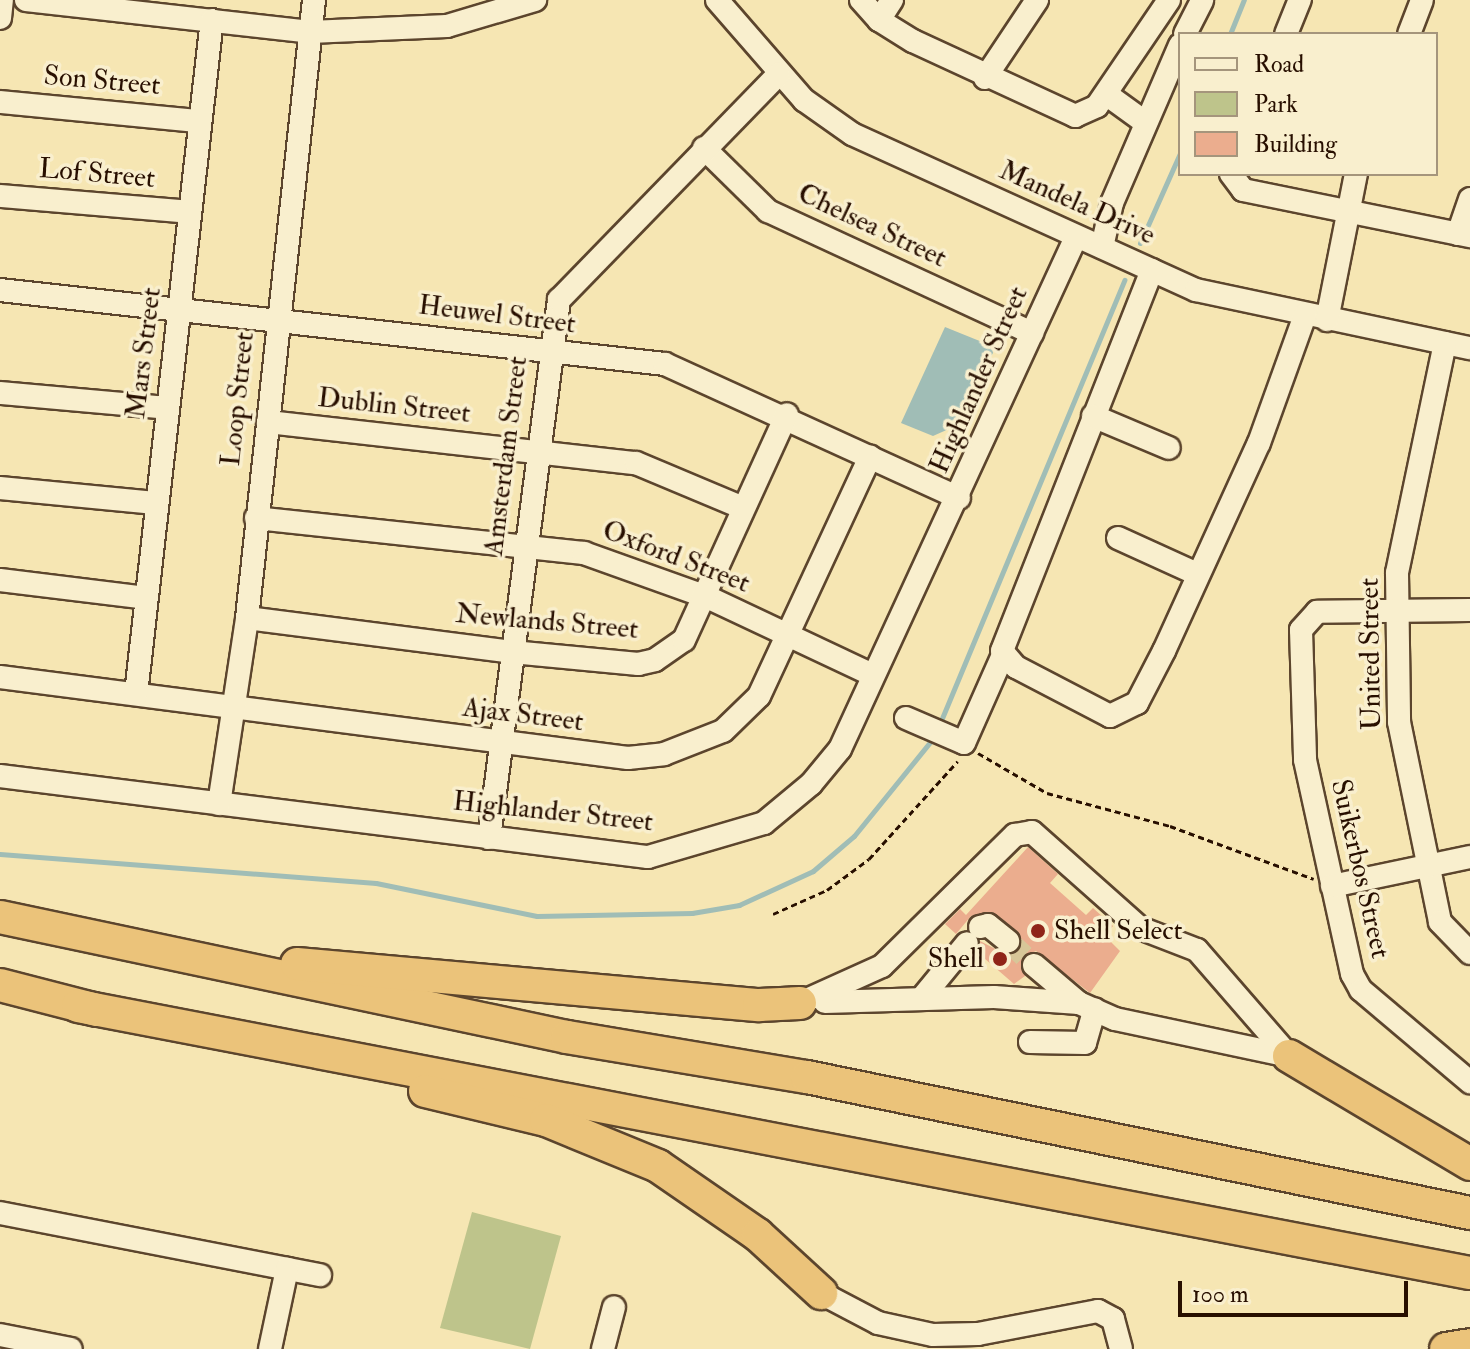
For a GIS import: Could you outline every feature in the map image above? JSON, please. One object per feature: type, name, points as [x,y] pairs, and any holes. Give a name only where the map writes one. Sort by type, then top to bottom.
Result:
[{"type":"highway","points":[[0,917],[178,957],[1470,1213]]},
{"type":"highway","points":[[178,957],[800,1003]]},
{"type":"highway","points":[[0,985],[588,1134],[715,1201],[821,1293]]},
{"type":"highway","points":[[78,1006],[1470,1273]]},
{"type":"highway","points":[[1289,1056],[1470,1164]]},
{"type":"highway","points":[[1446,1349],[1470,1345]]},
{"type":"street","points":[[0,18],[2,0]]},
{"type":"street","points":[[26,0],[310,32],[447,26],[535,0]]},
{"type":"street","name":"Loop Street","points":[[219,804],[247,618],[276,320],[314,0]]},
{"type":"street","points":[[861,0],[879,20],[985,78],[1075,116],[1090,112],[1106,94],[1169,0]]},
{"type":"street","points":[[879,20],[892,0]]},
{"type":"street","points":[[985,78],[1037,0]]},
{"type":"street","points":[[1186,32],[1202,0]]},
{"type":"street","points":[[1287,32],[1300,0]]},
{"type":"street","points":[[1410,32],[1422,0]]},
{"type":"street","name":"Mandela Drive","points":[[730,5],[779,74],[852,134],[1196,290],[1470,348]]},
{"type":"street","name":"Mars Street","points":[[136,694],[155,503],[181,309],[212,20]]},
{"type":"street","points":[[1107,250],[1146,123],[1178,50]]},
{"type":"street","name":"Amsterdam Street","points":[[489,838],[538,452],[551,323],[571,282],[779,74]]},
{"type":"street","points":[[1106,94],[1146,123]]},
{"type":"street","name":"Son Street","points":[[0,102],[199,121]]},
{"type":"street","name":"Chelsea Street","points":[[704,148],[768,211],[1032,333]]},
{"type":"street","points":[[1232,176],[1243,190],[1464,235],[1470,199]]},
{"type":"street","points":[[1003,655],[1098,712],[1126,713],[1145,689],[1316,317],[1356,176]]},
{"type":"street","name":"Lof Street","points":[[0,196],[189,212]]},
{"type":"street","name":"Highlander Street","points":[[0,776],[648,857],[764,823],[830,766],[959,498],[1076,237]]},
{"type":"street","points":[[906,718],[948,738],[1003,655],[1148,268]]},
{"type":"street","name":"Heuwel Street","points":[[0,290],[665,364],[787,414],[959,498]]},
{"type":"street","name":"United Street","points":[[1445,343],[1397,573],[1399,722],[1442,926],[1470,953]]},
{"type":"street","points":[[0,393],[167,408]]},
{"type":"street","name":"Newlands Street","points":[[247,618],[512,652],[655,660],[684,640],[707,597],[743,508],[787,414]]},
{"type":"street","points":[[1093,416],[1169,448]]},
{"type":"street","name":"Dublin Street","points":[[268,422],[636,463],[743,508]]},
{"type":"street","name":"Ajax Street","points":[[0,677],[628,758],[689,746],[744,714],[788,636],[870,457]]},
{"type":"street","points":[[0,488],[155,503]]},
{"type":"street","name":"Oxford Street","points":[[256,518],[584,553],[707,597],[873,675]]},
{"type":"street","points":[[1118,538],[1197,574]]},
{"type":"street","points":[[0,580],[146,598]]},
{"type":"street","points":[[1396,611],[1470,610]]},
{"type":"street","name":"Suikerbos Street","points":[[1396,611],[1317,612],[1305,619],[1302,738],[1332,886],[1356,984],[1470,1082]]},
{"type":"street","points":[[800,1003],[882,966],[1015,835],[1032,832],[1140,928],[1197,950],[1289,1056]]},
{"type":"street","points":[[1332,886],[1470,857]]},
{"type":"street","points":[[921,999],[973,935],[988,925],[1008,941]]},
{"type":"street","points":[[1034,965],[1087,1006]]},
{"type":"street","points":[[800,1003],[921,999],[1087,1006],[1289,1056]]},
{"type":"street","points":[[1030,1042],[1085,1043],[1087,1006]]},
{"type":"street","points":[[0,1213],[320,1275]]},
{"type":"street","points":[[270,1349],[287,1269]]},
{"type":"street","points":[[821,1293],[899,1339],[952,1342],[1098,1311],[1113,1319],[1121,1349]]},
{"type":"street","points":[[603,1349],[614,1307]]},
{"type":"street","points":[[0,1335],[71,1349]]},
{"type":"path","points":[[773,914],[827,890],[869,859],[947,777],[948,738],[1047,793],[1272,859],[1332,886]]},
{"type":"green space","points":[[472,1212],[561,1236],[530,1349],[440,1328]]},
{"type":"water","points":[[945,327],[992,346],[993,353],[951,428],[933,436],[901,423]]},
{"type":"building","points":[[1028,847],[1058,874],[1050,883],[1086,915],[1093,908],[1113,926],[1105,936],[1120,951],[1090,993],[1036,951],[1023,957],[1025,976],[1014,984],[977,952],[980,941],[1007,955],[1022,944],[1017,931],[992,912],[971,916],[956,934],[945,924],[960,909],[966,915]]},
{"type":"waterway","points":[[1231,32],[1244,0]]},
{"type":"waterway","points":[[1140,243],[1178,158]]},
{"type":"waterway","points":[[940,723],[1124,280]]},
{"type":"waterway","points":[[0,854],[376,883],[537,916],[692,913],[739,905],[813,871],[854,836],[931,741]]},
{"type":"tunnel","points":[[1008,941],[1034,965]]},
{"type":"place","name":"Shell Select","points":[[1038,931]]},
{"type":"place","name":"Shell","points":[[1000,959]]}]
